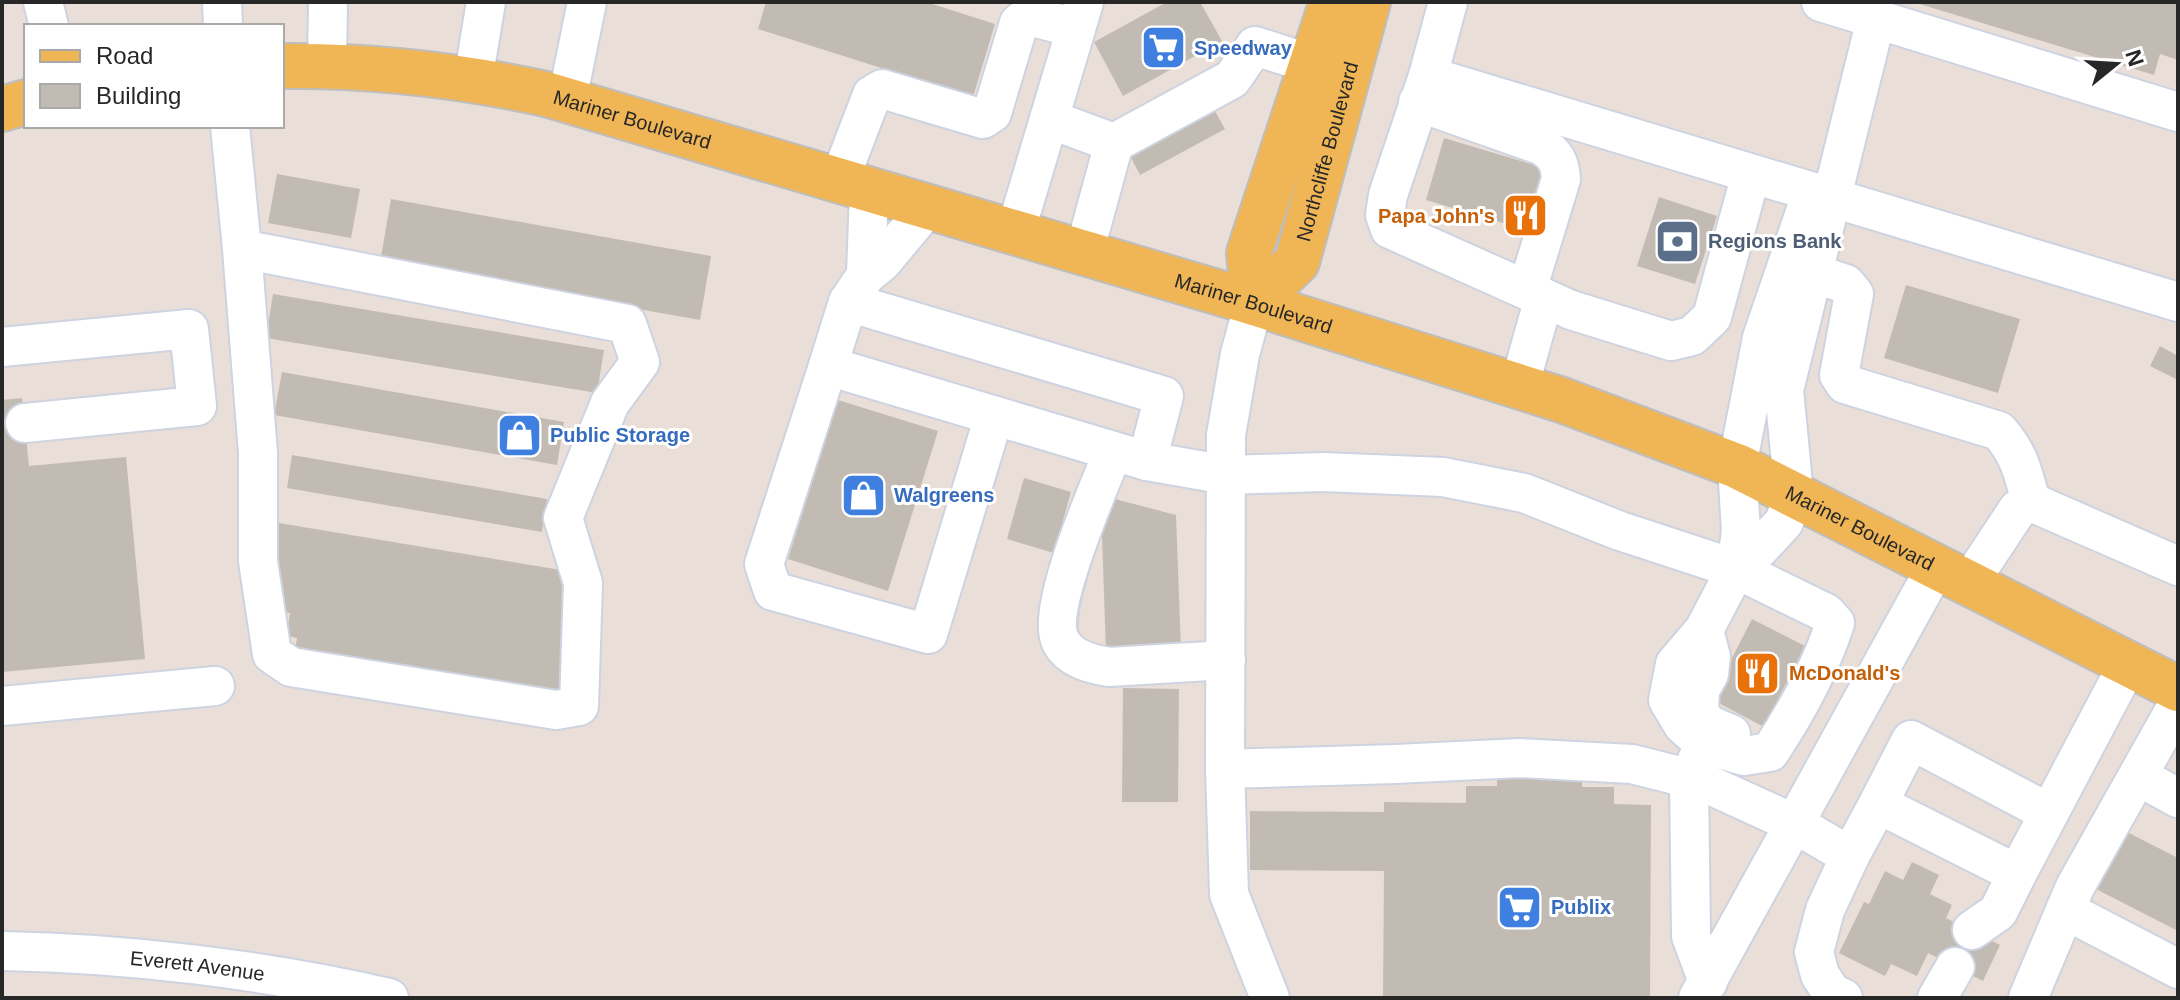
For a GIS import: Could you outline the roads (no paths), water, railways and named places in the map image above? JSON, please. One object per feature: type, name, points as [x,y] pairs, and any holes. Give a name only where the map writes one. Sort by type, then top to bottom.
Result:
[{"type":"main road","name":"Northcliffe Boulevard","points":[[1254,303],[1249,253],[1332,2]]},
{"type":"main road","name":"Northcliffe Boulevard","points":[[1254,303],[1297,262],[1368,2]]},
{"type":"main road","name":"Mariner Boulevard","points":[[284,66],[421,72],[501,84],[567,100],[1254,303],[1562,400],[1737,466],[2178,689]]},
{"type":"main road","points":[[2,109],[24,103]]},
{"type":"street","points":[[43,2],[48,24]]},
{"type":"street","points":[[222,2],[223,24]]},
{"type":"street","points":[[327,66],[328,2]]},
{"type":"street","points":[[473,80],[486,2]]},
{"type":"street","points":[[567,100],[587,2]]},
{"type":"street","points":[[1448,2],[1388,195],[1385,215],[1390,229],[1571,310],[1671,341],[1692,336],[1712,317],[1751,174]]},
{"type":"street","points":[[1821,2],[2178,112]]},
{"type":"street","points":[[857,289],[854,185],[872,95],[882,89],[983,119],[992,113],[1019,23],[1028,16],[1080,15],[1015,233]]},
{"type":"street","points":[[1736,569],[1784,522],[1794,494],[1784,390],[1800,270],[1876,19]]},
{"type":"street","points":[[1084,253],[1114,143],[1232,79],[1255,46],[1311,64]]},
{"type":"street","points":[[1423,89],[1751,174],[2178,302]]},
{"type":"street","points":[[1423,89],[1540,145],[1556,157],[1560,167],[1561,179],[1519,387]]},
{"type":"street","points":[[1049,119],[1114,143]]},
{"type":"street","points":[[230,128],[258,453],[258,561],[272,654],[291,667],[556,710],[579,706],[583,583],[563,518],[610,403],[640,362],[627,324],[242,249]]},
{"type":"street","points":[[928,207],[857,289],[828,366],[764,564],[773,591],[928,634],[994,416]]},
{"type":"street","points":[[828,366],[1130,456],[1227,475],[1323,472],[1443,477],[1524,493],[1620,531],[1736,569],[1826,613],[1835,623],[1824,657],[1792,719],[1770,752],[1744,756],[1704,744],[1683,725],[1668,700],[1675,664],[1704,630],[1736,569],[1741,531],[1737,466],[1762,338],[1800,270]]},
{"type":"street","points":[[1800,270],[1846,284],[1854,294],[1839,375],[1845,384],[1999,431],[2013,447],[2031,502]]},
{"type":"street","points":[[857,289],[1164,396],[1130,456],[1080,531],[1060,606],[1057,633],[1068,652],[1093,664],[1109,667],[1226,660]]},
{"type":"street","points":[[1254,303],[1240,354],[1226,435],[1225,769],[1229,894],[1270,998]]},
{"type":"street","points":[[2,347],[189,329],[197,406],[25,423]]},
{"type":"street","points":[[2031,502],[2178,566]]},
{"type":"street","points":[[1703,990],[1874,680],[1953,575],[2018,509],[2031,502]]},
{"type":"street","points":[[1704,630],[1711,657],[1709,674],[1700,690],[1699,711],[1707,724],[1742,739],[1757,737],[1767,730],[1826,613]]},
{"type":"street","points":[[1824,657],[1874,680]]},
{"type":"street","points":[[1972,930],[1998,912],[2128,664]]},
{"type":"street","points":[[2,706],[215,686]]},
{"type":"street","points":[[2028,998],[2075,887],[2178,704]]},
{"type":"street","points":[[1835,996],[1820,975],[1814,952],[1825,910],[1911,740],[2049,813]]},
{"type":"street","points":[[1703,990],[1691,936],[1689,779],[1704,744]]},
{"type":"street","points":[[1225,769],[1520,758],[1632,764],[1703,782],[1795,824],[1850,856]]},
{"type":"street","points":[[2138,776],[2178,798]]},
{"type":"street","points":[[1878,804],[2017,874]]},
{"type":"street","points":[[2065,910],[2178,969]]},
{"type":"street","name":"Everett Avenue","points":[[2,951],[144,960],[259,974],[389,998]]},
{"type":"place","name":"Speedway","points":[[1163,48]]},
{"type":"place","name":"Papa John's","points":[[1526,216]]},
{"type":"place","name":"Regions Bank","points":[[1677,241]]},
{"type":"place","name":"Public Storage","points":[[519,435]]},
{"type":"place","name":"Walgreens","points":[[863,495]]},
{"type":"place","name":"McDonald's","points":[[1758,673]]},
{"type":"place","name":"Publix","points":[[1520,907]]}]
